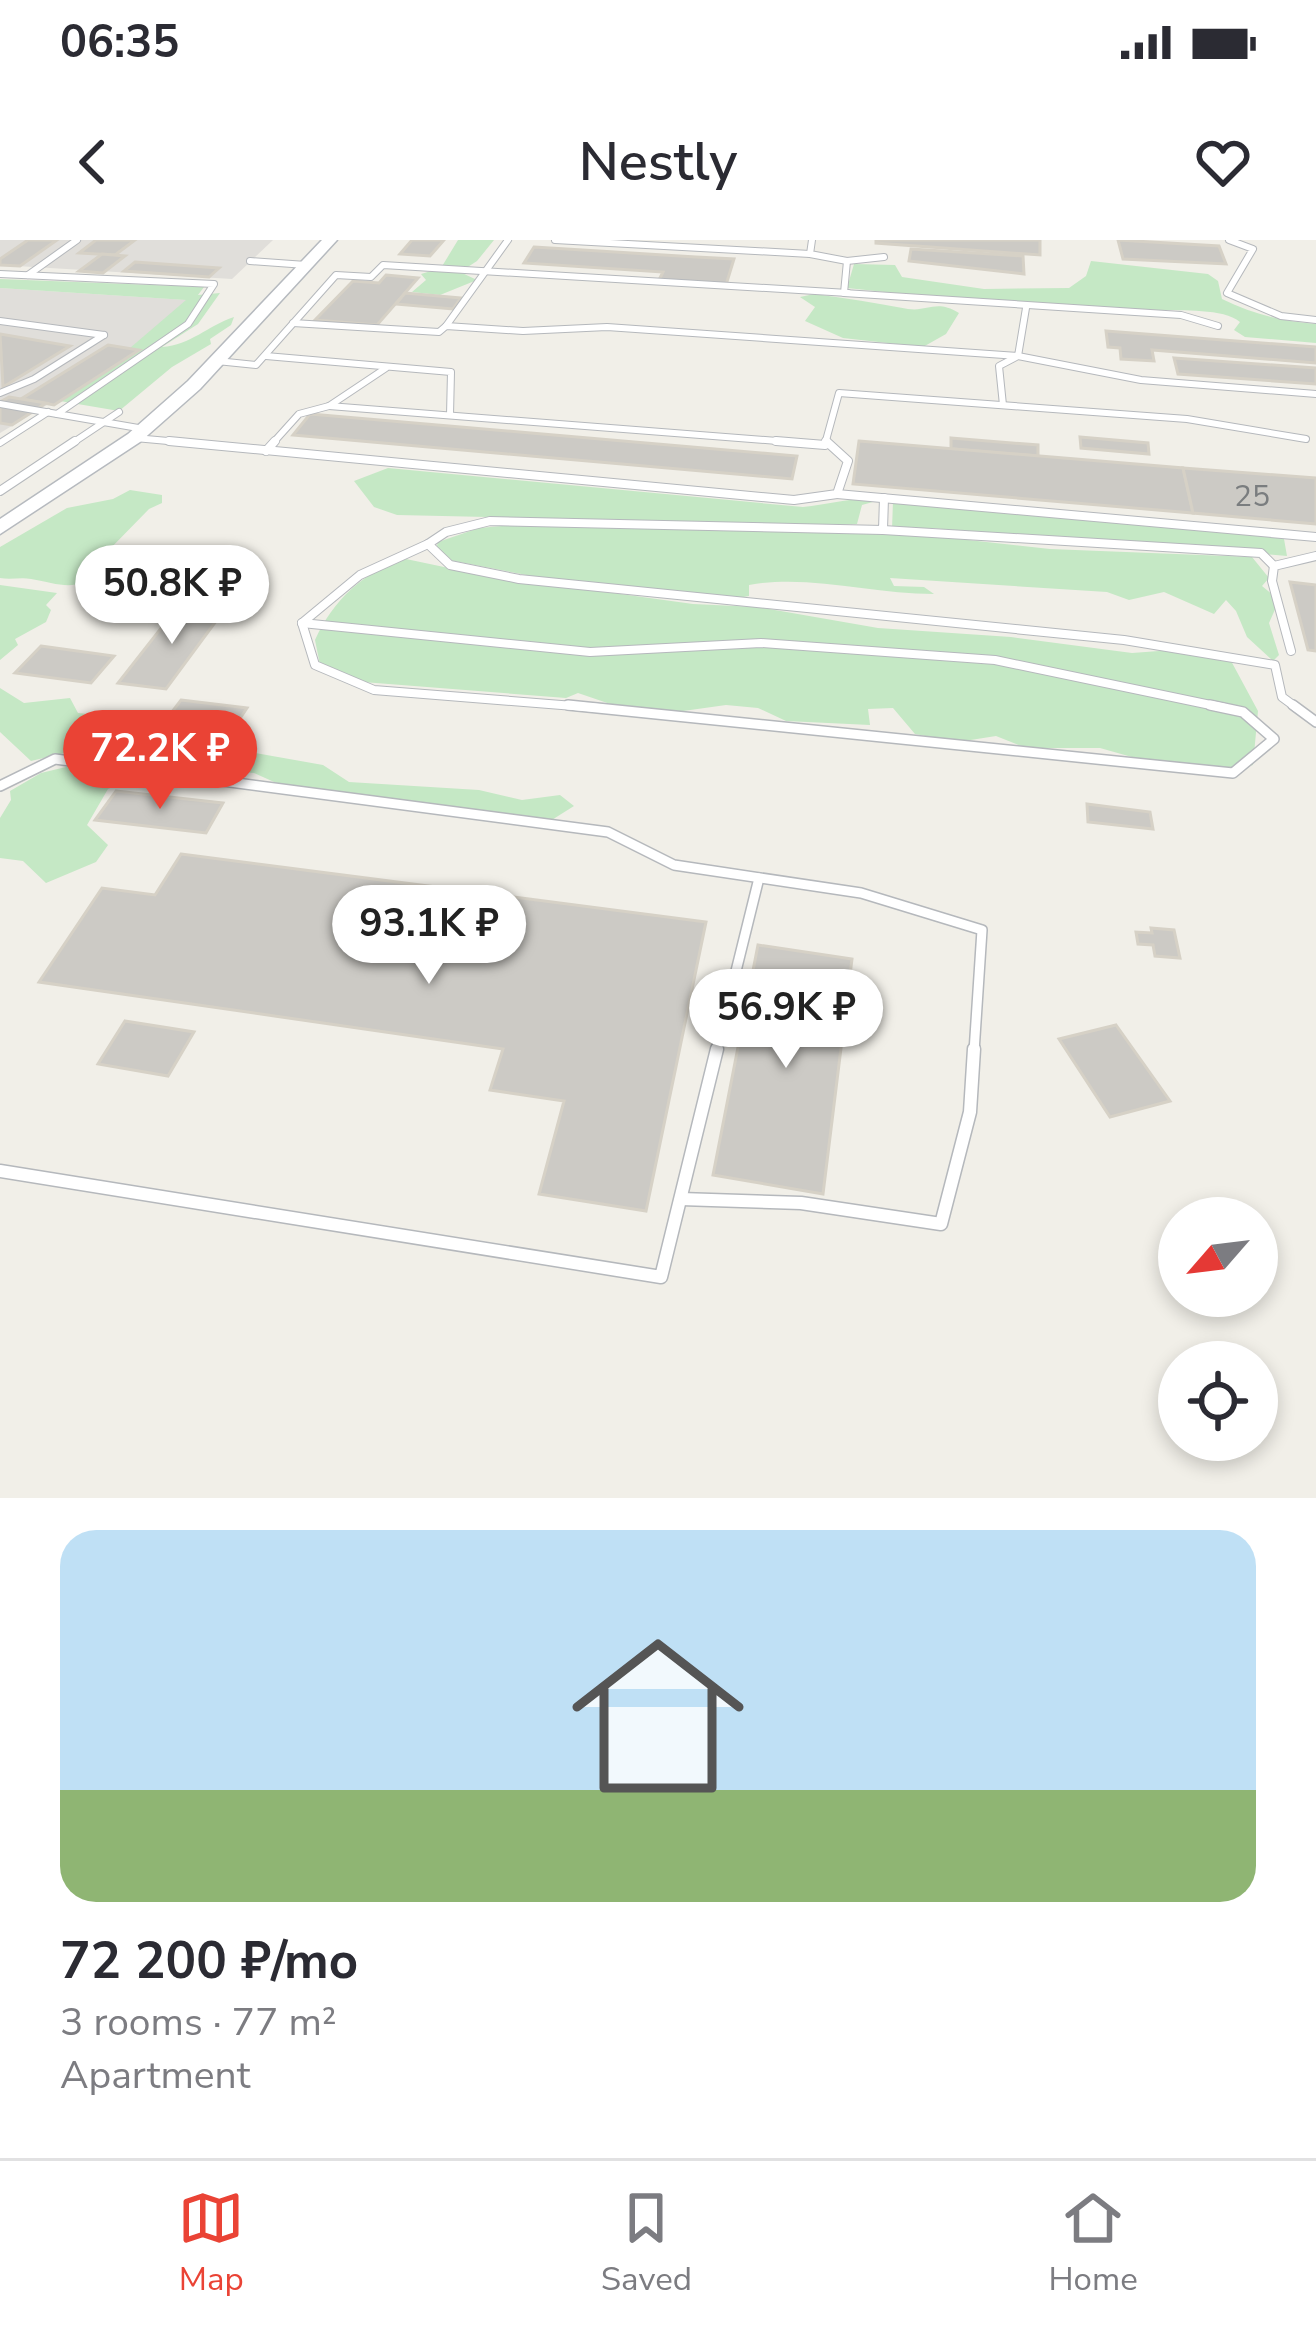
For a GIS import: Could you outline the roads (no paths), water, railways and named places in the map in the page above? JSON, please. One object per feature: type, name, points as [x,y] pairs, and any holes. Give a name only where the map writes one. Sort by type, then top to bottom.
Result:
[{"type":"street","points":[[0,528],[139,434],[216,361],[330,240]]},
{"type":"lane","points":[[27,276],[77,240]]},
{"type":"lane","points":[[293,323],[439,332],[508,240]]},
{"type":"lane","points":[[555,240],[810,254],[847,261],[884,257]]},
{"type":"lane","points":[[810,254],[812,240]]},
{"type":"lane","points":[[1229,240],[1253,249],[1227,293],[1282,316],[1316,320]]},
{"type":"lane","points":[[250,261],[306,265]]},
{"type":"lane","points":[[847,261],[844,292],[848,293]]},
{"type":"lane","points":[[216,361],[256,365],[336,275],[371,277],[383,265],[1181,315],[1218,326]]},
{"type":"lane","points":[[0,274],[214,284],[188,324],[0,443]]},
{"type":"lane","points":[[1018,356],[1026,308]]},
{"type":"lane","points":[[0,321],[104,335],[34,380],[0,393]]},
{"type":"lane","points":[[446,326],[523,331],[607,327],[1018,356],[1141,380],[1316,394]]},
{"type":"lane","points":[[265,356],[451,373],[450,415]]},
{"type":"lane","points":[[1004,405],[999,365],[1018,356]]},
{"type":"lane","points":[[266,451],[299,414],[329,406],[386,368]]},
{"type":"lane","points":[[825,445],[839,393],[1187,419],[1306,439]]},
{"type":"lane","points":[[0,404],[104,422],[139,434],[266,451],[794,500],[837,494],[1316,537]]},
{"type":"lane","points":[[329,406],[825,445],[848,461],[837,494]]},
{"type":"lane","points":[[0,491],[119,412]]},
{"type":"lane","points":[[883,530],[884,498]]},
{"type":"lane","points":[[302,622],[339,584],[375,563],[428,544],[446,532],[490,520],[883,530],[1262,554],[1274,566]]},
{"type":"lane","points":[[428,544],[450,566],[519,579],[1124,640],[1275,665],[1282,697],[1316,722]]},
{"type":"lane","points":[[1274,566],[1316,556]]},
{"type":"lane","points":[[1274,566],[1272,581],[1291,651]]},
{"type":"lane","points":[[302,622],[590,652],[761,643],[995,660],[1243,712],[1274,739],[1233,773],[374,690],[314,664],[302,622]]},
{"type":"lane","points":[[0,786],[55,759],[608,832],[674,865],[861,893],[982,930],[970,1112],[941,1224],[801,1203],[680,1199]]},
{"type":"lane","points":[[0,1172],[661,1277],[759,878]]}]
